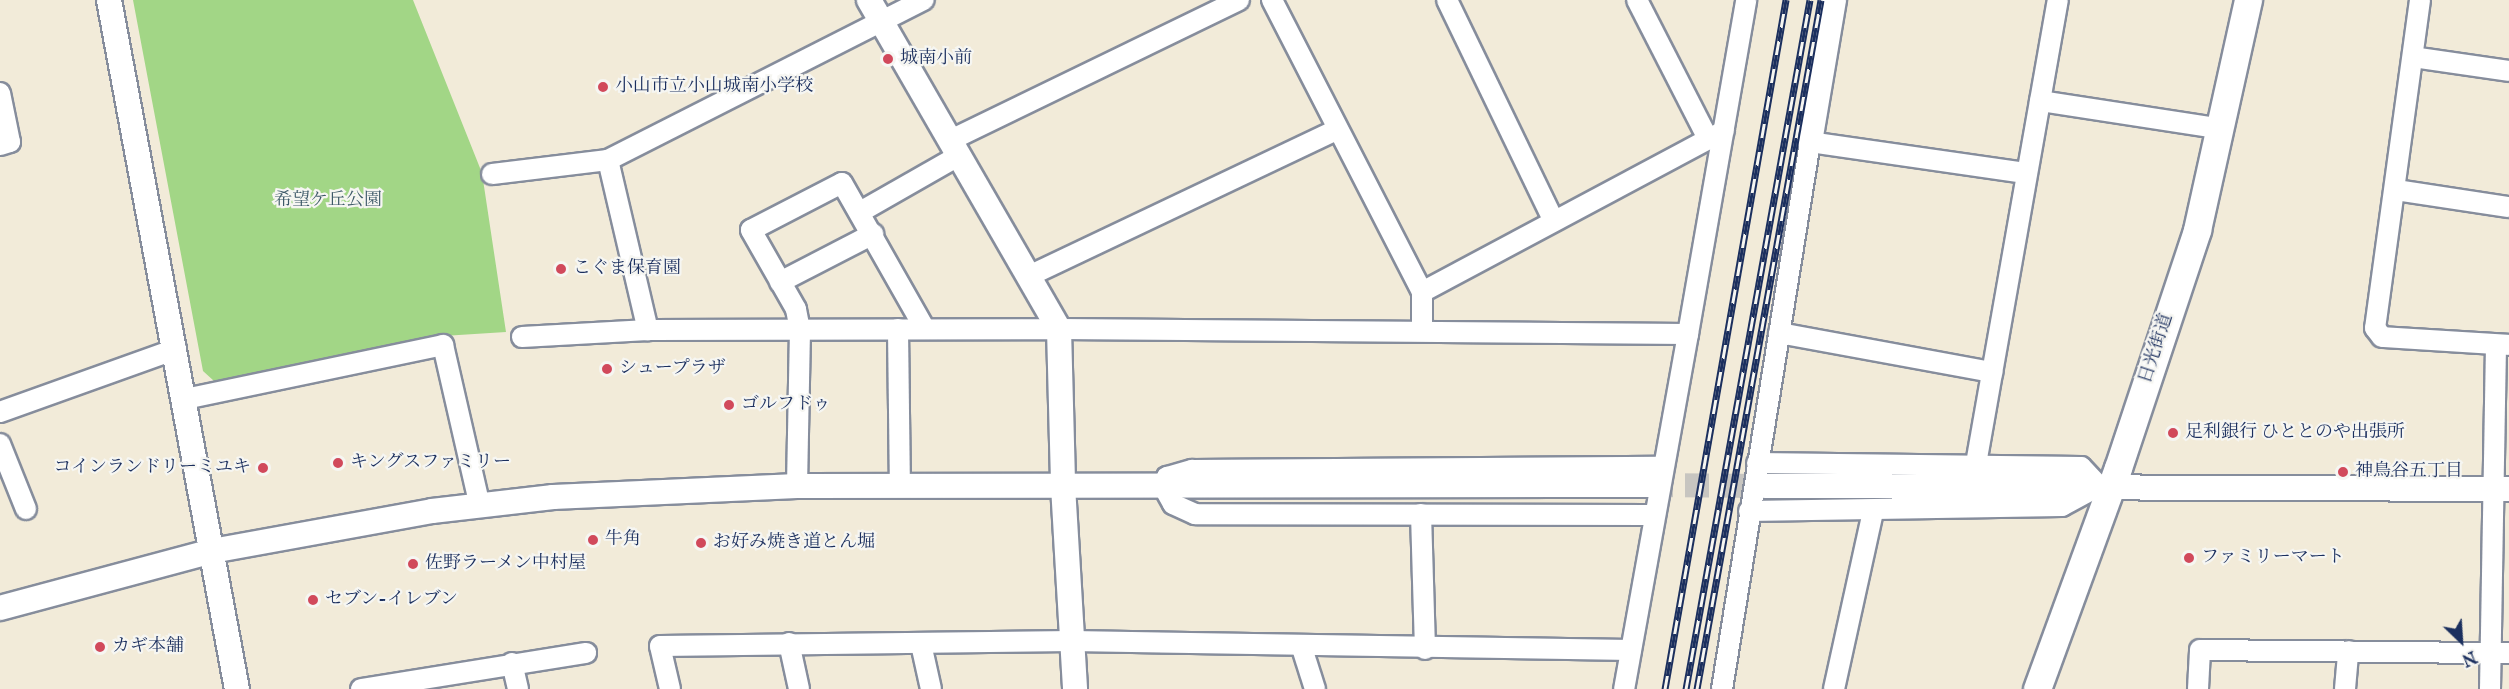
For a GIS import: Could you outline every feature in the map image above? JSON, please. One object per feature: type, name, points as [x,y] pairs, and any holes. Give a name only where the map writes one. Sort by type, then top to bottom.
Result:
[{"type":"main road","name":"日光街道","points":[[2037,689],[2105,486],[2197,230],[2222,129],[2248,0]]},
{"type":"street","points":[[109,0],[176,349],[237,689]]},
{"type":"street","points":[[869,0],[1031,275],[1059,328],[1063,486],[1075,689]]},
{"type":"street","points":[[492,174],[608,160],[924,0]]},
{"type":"street","points":[[860,212],[956,148],[1239,0]]},
{"type":"street","points":[[1272,0],[1422,292],[1422,329]]},
{"type":"street","points":[[1447,0],[1553,219]]},
{"type":"street","points":[[1637,0],[1716,135]]},
{"type":"street","points":[[1624,689],[1653,515],[1656,476],[1688,334],[1716,135],[1746,0]]},
{"type":"street","points":[[1722,689],[1749,511],[1761,474],[1779,333],[1834,0]]},
{"type":"street","points":[[1976,464],[2058,0]]},
{"type":"street","points":[[2420,0],[2396,190],[2375,328],[2382,337],[2503,345],[2501,653],[2490,689]]},
{"type":"street","points":[[2413,57],[2509,71]]},
{"type":"street","points":[[0,93],[10,142],[0,145]]},
{"type":"street","points":[[2040,101],[2222,129]]},
{"type":"street","points":[[1031,275],[1337,130]]},
{"type":"street","points":[[1422,292],[1553,219],[1716,135]]},
{"type":"street","points":[[1810,142],[2026,172]]},
{"type":"street","points":[[608,160],[648,330]]},
{"type":"street","points":[[797,486],[800,330],[796,309],[751,230],[842,183],[925,329]]},
{"type":"street","points":[[2396,190],[2509,207]]},
{"type":"street","points":[[780,282],[873,234]]},
{"type":"street","points":[[522,337],[648,330],[1059,328],[1422,329],[1688,334]]},
{"type":"street","points":[[898,329],[900,484]]},
{"type":"street","points":[[1779,333],[1992,372]]},
{"type":"street","points":[[185,399],[443,345],[480,506]]},
{"type":"street","points":[[0,411],[176,349]]},
{"type":"street","points":[[0,444],[26,509]]},
{"type":"street","points":[[1761,474],[1976,464],[2081,466],[2105,486]]},
{"type":"street","points":[[1761,474],[2105,486],[2502,489]]},
{"type":"street","points":[[0,608],[212,551],[480,506],[711,487],[900,484],[1163,486],[1656,476]]},
{"type":"street","points":[[1163,486],[1173,504],[1195,514],[1653,515]]},
{"type":"street","points":[[1749,511],[1873,511],[2062,506],[2105,486]]},
{"type":"street","points":[[1834,689],[1873,511]]},
{"type":"street","points":[[1421,514],[1425,649]]},
{"type":"street","points":[[670,689],[660,646],[1072,641],[1302,648],[1631,651]]},
{"type":"street","points":[[789,643],[799,689]]},
{"type":"street","points":[[921,644],[931,689]]},
{"type":"street","points":[[1302,648],[1315,689]]},
{"type":"street","points":[[2198,689],[2200,650],[2501,653]]},
{"type":"street","points":[[2345,689],[2348,651]]},
{"type":"street","points":[[361,689],[512,663],[586,653]]},
{"type":"street","points":[[512,663],[518,689]]},
{"type":"green space","name":"希望ケ丘公園","points":[[133,0],[413,0],[482,173],[506,332],[443,336],[214,381],[203,371]]},
{"type":"tunnel","points":[[1649,485],[1765,486]]},
{"type":"railway","points":[[1665,689],[1786,0]]},
{"type":"railway","points":[[1686,689],[1810,0]]},
{"type":"railway","points":[[1697,689],[1821,0]]},
{"type":"place","name":"城南小前","points":[[888,59]]},
{"type":"place","name":"小山市立小山城南小学校","points":[[603,87]]},
{"type":"place","name":"こぐま保育園","points":[[561,269]]},
{"type":"place","name":"シュープラザ","points":[[607,369]]},
{"type":"place","name":"ゴルフドゥ","points":[[729,405]]},
{"type":"place","name":"足利銀行 ひととのや出張所","points":[[2173,433]]},
{"type":"place","name":"キングスファミリー","points":[[338,463]]},
{"type":"place","name":"コインランドリーミユキ","points":[[263,468]]},
{"type":"place","name":"神鳥谷五丁目","points":[[2343,472]]},
{"type":"place","name":"牛角","points":[[593,540]]},
{"type":"place","name":"お好み焼き道とん堀","points":[[701,543]]},
{"type":"place","name":"ファミリーマート","points":[[2189,558]]},
{"type":"place","name":"佐野ラーメン中村屋","points":[[413,564]]},
{"type":"place","name":"セブン-イレブン","points":[[313,600]]},
{"type":"place","name":"カギ本舗","points":[[100,647]]}]
